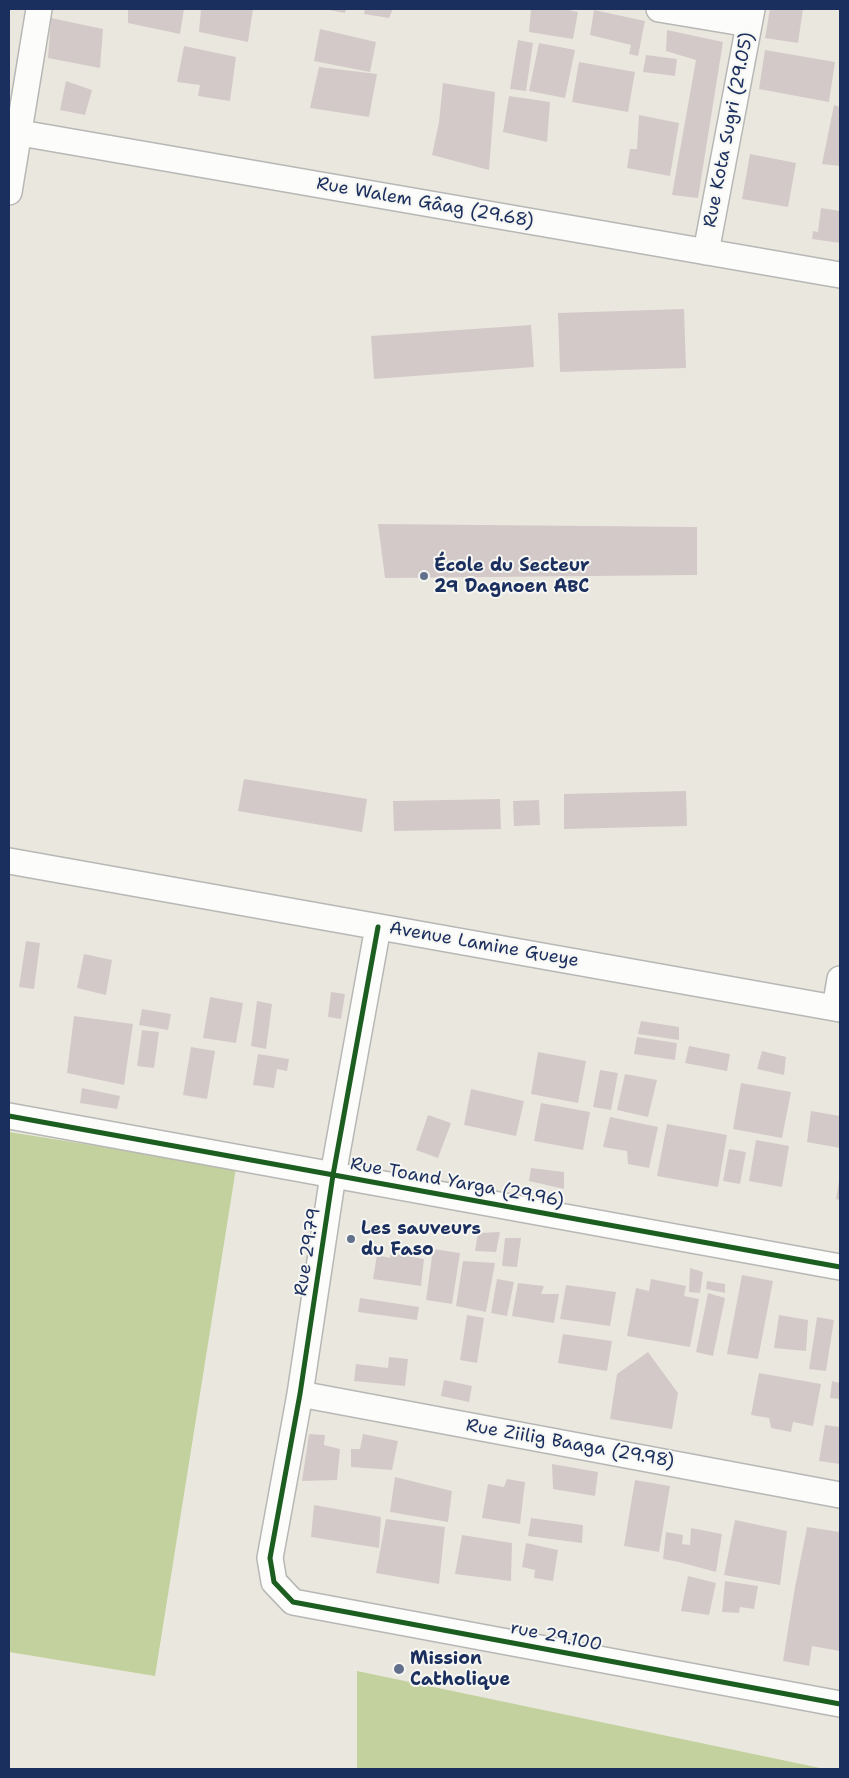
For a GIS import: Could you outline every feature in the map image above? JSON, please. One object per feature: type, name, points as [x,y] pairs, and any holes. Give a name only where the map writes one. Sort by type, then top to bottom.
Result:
[{"type":"street","points":[[9,192],[14,132],[38,9]]},
{"type":"street","points":[[659,9],[750,16]]},
{"type":"street","name":"Rue Kota Sugri (29.05)","points":[[706,252],[750,16]]},
{"type":"street","name":"Rue Walem Gâag (29.68)","points":[[14,132],[840,275]]},
{"type":"street","name":"Avenue Lamine Gueye","points":[[9,861],[838,1008]]},
{"type":"street","name":"Rue 29.79","points":[[274,1582],[270,1558],[300,1394],[333,1175],[378,927]]},
{"type":"street","points":[[838,1008],[840,979]]},
{"type":"street","name":"Rue Toand Yarga (29.96)","points":[[9,1116],[840,1267]]},
{"type":"street","name":"Rue Ziilig Baaga (29.98)","points":[[300,1394],[840,1494]]},
{"type":"street","name":"rue 29.100","points":[[274,1582],[293,1602],[840,1704]]},
{"type":"green space","points":[[9,1132],[236,1168],[155,1676],[9,1652]]},
{"type":"green space","points":[[357,1671],[825,1769],[357,1769]]},
{"type":"building","points":[[128,9],[184,9],[180,34],[128,23]]},
{"type":"building","points":[[201,9],[253,9],[248,42],[199,32]]},
{"type":"building","points":[[324,9],[346,9],[345,13]]},
{"type":"building","points":[[365,9],[393,9],[389,18],[364,14]]},
{"type":"building","points":[[531,9],[564,9],[578,12],[573,39],[529,32]]},
{"type":"building","points":[[770,9],[803,9],[798,43],[765,38]]},
{"type":"building","points":[[594,10],[645,21],[638,56],[629,54],[631,45],[590,35]]},
{"type":"building","points":[[51,18],[103,29],[100,68],[48,58]]},
{"type":"building","points":[[320,29],[376,42],[370,72],[314,61]]},
{"type":"building","points":[[667,30],[723,42],[698,198],[672,195],[696,60],[666,51]]},
{"type":"building","points":[[518,40],[533,43],[526,91],[510,89]]},
{"type":"building","points":[[539,43],[575,50],[565,98],[529,91]]},
{"type":"building","points":[[184,46],[236,57],[230,101],[198,96],[200,85],[177,82]]},
{"type":"building","points":[[765,50],[835,62],[829,102],[759,89]]},
{"type":"building","points":[[646,55],[677,59],[675,76],[643,72]]},
{"type":"building","points":[[579,62],[635,72],[628,112],[572,102]]},
{"type":"building","points":[[319,67],[377,74],[369,117],[310,108]]},
{"type":"building","points":[[66,81],[92,90],[85,115],[60,110]]},
{"type":"building","points":[[443,83],[495,92],[489,170],[432,155],[439,122]]},
{"type":"building","points":[[509,96],[550,102],[547,142],[503,132]]},
{"type":"building","points":[[834,105],[840,107],[840,166],[822,164]]},
{"type":"building","points":[[639,115],[679,123],[670,176],[627,168],[630,149],[637,149]]},
{"type":"building","points":[[750,154],[796,163],[788,207],[742,199]]},
{"type":"building","points":[[821,208],[840,211],[840,243],[812,239],[813,231],[818,232]]},
{"type":"building","points":[[684,309],[686,368],[560,372],[558,313]]},
{"type":"building","points":[[531,325],[534,367],[374,379],[371,336]]},
{"type":"building","points":[[378,524],[697,527],[697,575],[385,578]]},
{"type":"building","points":[[244,779],[367,799],[362,832],[238,811]]},
{"type":"building","points":[[686,791],[687,826],[564,829],[564,794]]},
{"type":"building","points":[[500,799],[501,829],[394,831],[393,801]]},
{"type":"building","points":[[539,800],[540,825],[514,826],[513,801]]},
{"type":"building","points":[[26,941],[40,943],[34,989],[19,987]]},
{"type":"building","points":[[84,954],[112,960],[106,995],[77,988]]},
{"type":"building","points":[[331,992],[345,994],[341,1019],[328,1017]]},
{"type":"building","points":[[210,997],[243,1003],[236,1043],[203,1038]]},
{"type":"building","points":[[257,1001],[272,1004],[266,1049],[251,1046]]},
{"type":"building","points":[[142,1009],[171,1014],[168,1030],[139,1025]]},
{"type":"building","points":[[74,1016],[133,1024],[124,1085],[67,1073]]},
{"type":"building","points":[[641,1021],[679,1027],[679,1040],[638,1034]]},
{"type":"building","points":[[142,1030],[159,1032],[154,1068],[137,1066]]},
{"type":"building","points":[[637,1037],[677,1043],[675,1060],[634,1054]]},
{"type":"building","points":[[689,1046],[730,1054],[727,1071],[685,1063]]},
{"type":"building","points":[[191,1047],[215,1051],[207,1099],[183,1095]]},
{"type":"building","points":[[762,1051],[786,1057],[784,1075],[757,1069]]},
{"type":"building","points":[[538,1052],[586,1061],[578,1103],[531,1094]]},
{"type":"building","points":[[258,1054],[289,1059],[287,1071],[277,1069],[274,1088],[253,1085]]},
{"type":"building","points":[[600,1070],[618,1073],[611,1110],[593,1107]]},
{"type":"building","points":[[625,1074],[657,1080],[648,1117],[617,1110]]},
{"type":"building","points":[[741,1083],[791,1092],[782,1138],[733,1129]]},
{"type":"building","points":[[82,1088],[120,1096],[117,1109],[80,1103]]},
{"type":"building","points":[[471,1089],[524,1101],[516,1136],[464,1125]]},
{"type":"building","points":[[541,1103],[590,1112],[583,1150],[534,1141]]},
{"type":"building","points":[[811,1111],[840,1116],[840,1148],[807,1142]]},
{"type":"building","points":[[428,1115],[451,1123],[438,1158],[416,1150]]},
{"type":"building","points":[[610,1117],[658,1127],[649,1168],[628,1164],[627,1151],[603,1147]]},
{"type":"building","points":[[667,1124],[727,1135],[718,1187],[657,1176]]},
{"type":"building","points":[[756,1140],[789,1146],[782,1187],[749,1181]]},
{"type":"building","points":[[729,1149],[746,1152],[740,1184],[723,1181]]},
{"type":"building","points":[[531,1168],[564,1172],[564,1189],[529,1181]]},
{"type":"building","points":[[840,1181],[840,1200],[836,1199]]},
{"type":"building","points":[[500,1232],[496,1252],[475,1251],[478,1233]]},
{"type":"building","points":[[505,1238],[521,1238],[517,1267],[502,1266]]},
{"type":"building","points":[[433,1249],[460,1253],[452,1304],[426,1300]]},
{"type":"building","points":[[391,1253],[424,1259],[421,1286],[373,1279],[377,1255],[390,1258]]},
{"type":"building","points":[[463,1261],[495,1263],[486,1312],[456,1306]]},
{"type":"building","points":[[690,1268],[703,1272],[700,1293],[689,1292]]},
{"type":"building","points":[[742,1275],[773,1281],[758,1359],[727,1354]]},
{"type":"building","points":[[497,1279],[514,1282],[507,1316],[491,1313]]},
{"type":"building","points":[[651,1279],[686,1286],[684,1296],[699,1299],[690,1347],[627,1336],[636,1288],[649,1291]]},
{"type":"building","points":[[707,1281],[725,1284],[725,1293],[706,1289]]},
{"type":"building","points":[[518,1283],[544,1286],[541,1294],[559,1294],[554,1323],[512,1316]]},
{"type":"building","points":[[566,1285],[616,1292],[610,1326],[560,1319]]},
{"type":"building","points":[[708,1293],[725,1298],[713,1356],[696,1352]]},
{"type":"building","points":[[360,1298],[419,1307],[417,1320],[358,1312]]},
{"type":"building","points":[[467,1315],[484,1318],[477,1363],[460,1360]]},
{"type":"building","points":[[779,1315],[808,1320],[806,1351],[774,1348]]},
{"type":"building","points":[[817,1317],[834,1320],[826,1371],[809,1369]]},
{"type":"building","points":[[563,1334],[612,1341],[607,1371],[558,1363]]},
{"type":"building","points":[[648,1352],[678,1393],[672,1429],[610,1419],[617,1374]]},
{"type":"building","points":[[389,1357],[408,1359],[405,1386],[354,1381],[356,1364],[388,1368]]},
{"type":"building","points":[[759,1373],[821,1384],[813,1426],[793,1422],[791,1432],[771,1428],[769,1418],[751,1415]]},
{"type":"building","points":[[444,1380],[472,1386],[469,1402],[441,1396]]},
{"type":"building","points":[[832,1381],[840,1383],[840,1399],[830,1398]]},
{"type":"building","points":[[825,1425],[840,1427],[840,1464],[819,1461]]},
{"type":"building","points":[[309,1434],[325,1435],[324,1445],[340,1449],[337,1480],[302,1481]]},
{"type":"building","points":[[363,1434],[398,1441],[392,1470],[351,1467],[351,1449],[360,1449]]},
{"type":"building","points":[[552,1464],[598,1472],[595,1496],[553,1489]]},
{"type":"building","points":[[395,1477],[452,1491],[448,1522],[390,1512]]},
{"type":"building","points":[[507,1479],[525,1482],[520,1524],[482,1518],[488,1484],[504,1487]]},
{"type":"building","points":[[635,1480],[670,1486],[659,1552],[624,1546]]},
{"type":"building","points":[[314,1505],[381,1517],[379,1548],[311,1537]]},
{"type":"building","points":[[531,1518],[583,1525],[582,1543],[528,1536]]},
{"type":"building","points":[[386,1519],[445,1527],[439,1584],[376,1573]]},
{"type":"building","points":[[735,1520],[787,1531],[780,1585],[724,1575]]},
{"type":"building","points":[[807,1527],[840,1532],[840,1651],[812,1646],[809,1666],[783,1661]]},
{"type":"building","points":[[691,1528],[722,1534],[716,1572],[663,1559],[666,1532],[683,1535],[682,1544],[690,1545]]},
{"type":"building","points":[[462,1535],[512,1543],[511,1581],[455,1574]]},
{"type":"building","points":[[526,1543],[558,1550],[553,1581],[534,1578],[535,1570],[522,1567]]},
{"type":"building","points":[[688,1576],[716,1583],[709,1615],[681,1611]]},
{"type":"building","points":[[725,1581],[758,1586],[754,1609],[740,1607],[739,1613],[722,1612]]},
{"type":"cycle path","points":[[378,927],[333,1175],[300,1394],[270,1558],[274,1582],[293,1602],[840,1704]]},
{"type":"cycle path","points":[[9,1116],[840,1267]]},
{"type":"place","name":"École du Secteur 29 Dagnoen ABC","points":[[424,576]]},
{"type":"place","name":"Les sauveurs du Faso","points":[[351,1239]]},
{"type":"place","name":"Mission Catholique","points":[[399,1669]]}]
